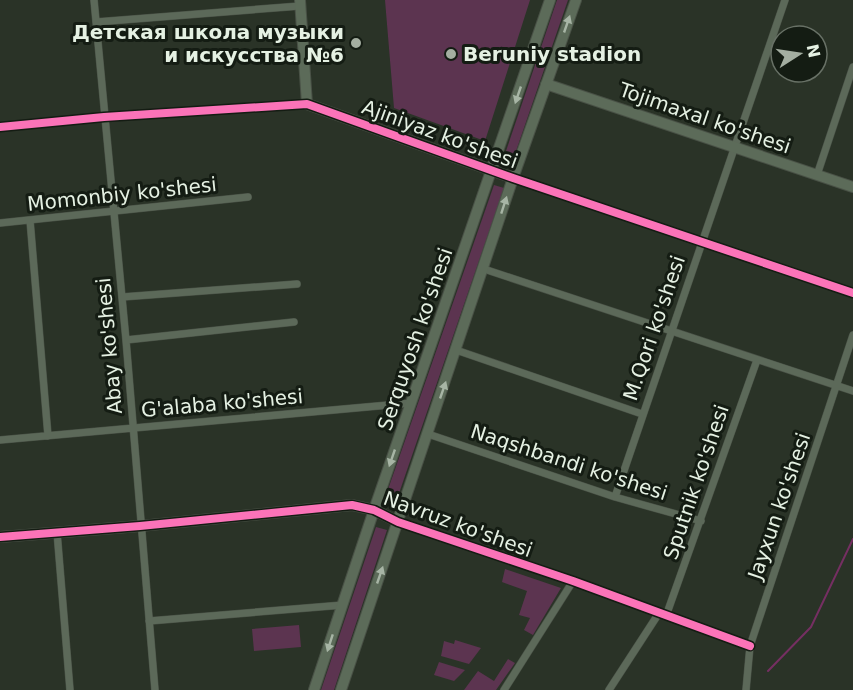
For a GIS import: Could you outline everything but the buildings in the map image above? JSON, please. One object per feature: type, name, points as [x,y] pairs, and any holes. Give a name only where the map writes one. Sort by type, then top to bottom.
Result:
[{"type":"street","name":"Abay ko'shesi","points":[[94,0],[126,340],[155,690]]},
{"type":"street","name":"Serquyosh ko'shesi","points":[[314,690],[550,0]]},
{"type":"street","points":[[341,690],[513,178],[576,0]]},
{"type":"street","name":"M.Qori ko'shesi","points":[[615,496],[785,0]]},
{"type":"street","points":[[96,22],[300,3],[307,104]]},
{"type":"street","points":[[817,175],[853,67]]},
{"type":"street","name":"Tojimaxal ko'shesi","points":[[546,84],[853,187]]},
{"type":"street","name":"Ajiniyaz ko'shesi","points":[[0,127],[104,117],[307,104],[513,178],[853,294]]},
{"type":"street","name":"Momonbiy ko'shesi","points":[[0,223],[248,197]]},
{"type":"street","points":[[30,220],[48,436]]},
{"type":"street","points":[[484,269],[853,391]]},
{"type":"street","points":[[122,297],[297,284]]},
{"type":"street","points":[[126,340],[294,322]]},
{"type":"street","name":"Jayxun ko'shesi","points":[[746,690],[750,646],[853,335]]},
{"type":"street","points":[[456,350],[642,414]]},
{"type":"street","name":"Sputnik ko'shesi","points":[[609,690],[663,614],[701,521],[757,360]]},
{"type":"street","name":"G'alaba ko'shesi","points":[[0,440],[411,403]]},
{"type":"street","name":"Naqshbandi ko'shesi","points":[[428,434],[615,496],[701,521]]},
{"type":"street","name":"Navruz ko'shesi","points":[[0,537],[351,505],[374,510],[398,522],[573,581],[750,646]]},
{"type":"street","points":[[57,532],[70,690]]},
{"type":"street","points":[[504,690],[573,581]]},
{"type":"street","points":[[149,621],[343,605]]},
{"type":"shaded area","name":"Beruniy stadion","points":[[385,0],[530,0],[485,141],[394,108]]},
{"type":"shaded area","points":[[557,0],[568,0],[515,154],[506,151]]},
{"type":"shaded area","points":[[494,185],[504,188],[396,502],[385,498]]},
{"type":"shaded area","points":[[376,527],[387,530],[334,690],[321,690]]},
{"type":"shaded area","points":[[505,569],[561,588],[533,635],[524,630],[530,618],[519,615],[527,591],[502,582]]},
{"type":"shaded area","points":[[299,625],[301,647],[254,651],[252,629]]},
{"type":"shaded area","points":[[455,640],[481,648],[469,664],[441,656],[444,641],[454,644]]},
{"type":"shaded area","points":[[508,659],[515,663],[496,690],[464,690],[478,671],[494,681]]},
{"type":"shaded area","points":[[439,662],[465,670],[454,681],[434,675]]},
{"type":"waterway","points":[[768,671],[811,627],[853,539]]},
{"type":"cycle path","points":[[0,127],[104,117],[307,104],[513,178],[853,293]]},
{"type":"cycle path","points":[[0,537],[352,505],[374,510],[398,522],[573,581],[750,646]]},
{"type":"place","name":"Детская школа музыки и искусства №6","points":[[356,43]]},
{"type":"place","name":"Beruniy stadion","points":[[451,54]]}]
